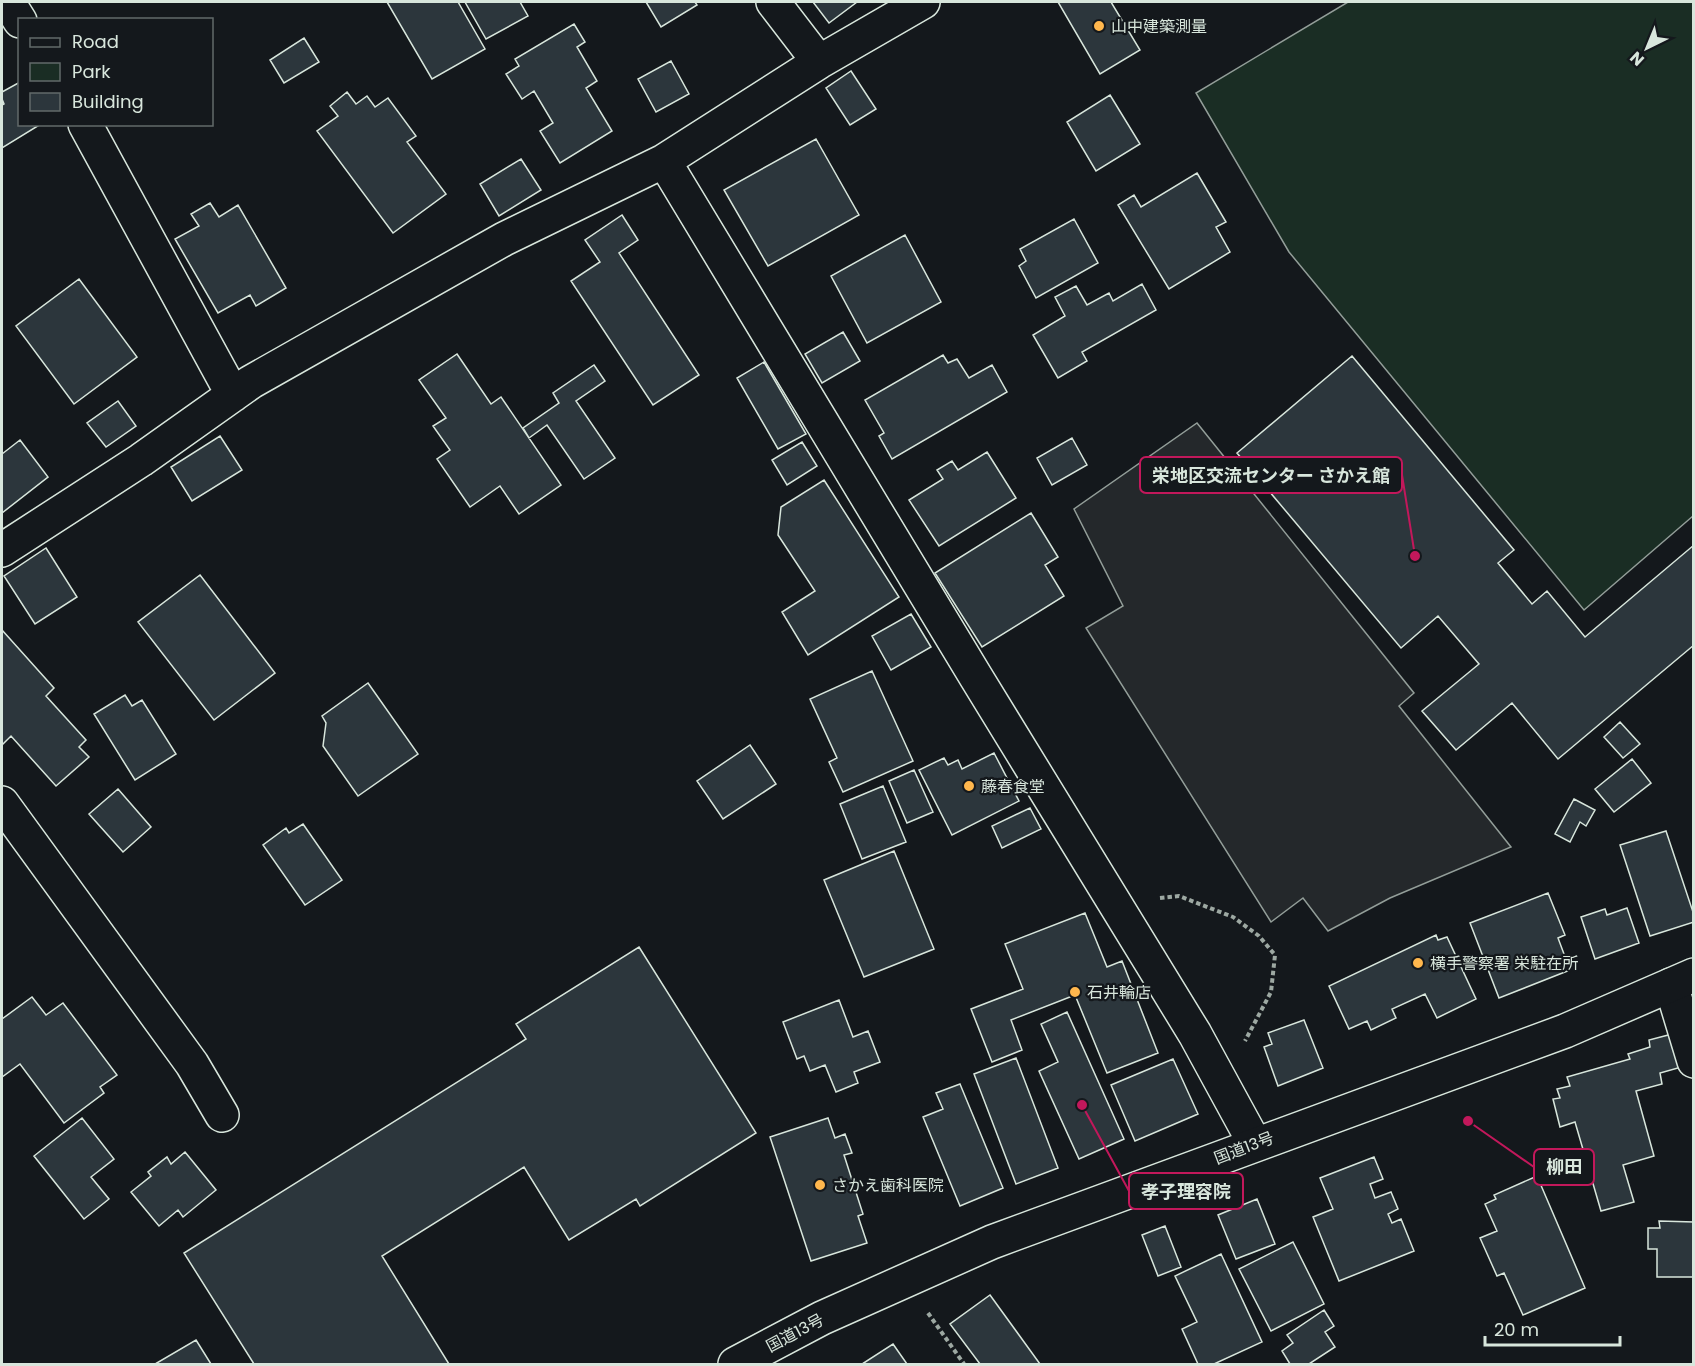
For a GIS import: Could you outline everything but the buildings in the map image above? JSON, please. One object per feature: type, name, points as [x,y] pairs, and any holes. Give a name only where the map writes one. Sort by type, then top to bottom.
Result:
[{"type":"main road","points":[[8,2],[18,18]]},
{"type":"main road","points":[[773,2],[819,62]]},
{"type":"main road","points":[[2,550],[141,459],[251,382],[504,239],[664,161],[819,62],[923,2]]},
{"type":"main road","points":[[86,126],[233,395]]},
{"type":"main road","points":[[664,161],[1195,1034],[1255,1144]]},
{"type":"main road","points":[[2,803],[192,1064],[222,1116]]},
{"type":"main road","points":[[1682,980],[1694,1061]]},
{"type":"main road","name":"国道13号","points":[[735,1365],[822,1318],[992,1242],[1565,1031],[1682,980]]},
{"type":"path","points":[[1121,914],[1148,900],[1179,896],[1233,917],[1259,936],[1275,956],[1271,992],[1243,1044],[1219,1078]]},
{"type":"path","points":[[905,1281],[964,1365]]},
{"type":"green space","points":[[1348,2],[1693,2],[1693,516],[1584,610],[1289,252],[1196,93]]},
{"type":"shaded area","points":[[1197,423],[1414,693],[1399,706],[1511,847],[1390,898],[1328,931],[1303,898],[1271,922],[1086,628],[1123,606],[1074,509]]},
{"type":"place","name":"山中建築測量","points":[[1099,26]]},
{"type":"place","name":"栄地区交流センター さかえ館","points":[[1415,556]]},
{"type":"place","name":"藤春食堂","points":[[969,786]]},
{"type":"place","name":"横手警察署 栄駐在所","points":[[1418,963]]},
{"type":"place","name":"石井輪店","points":[[1075,992]]},
{"type":"place","name":"孝子理容院","points":[[1082,1105]]},
{"type":"place","name":"柳田","points":[[1468,1121]]},
{"type":"place","name":"さかえ歯科医院","points":[[820,1185]]}]
